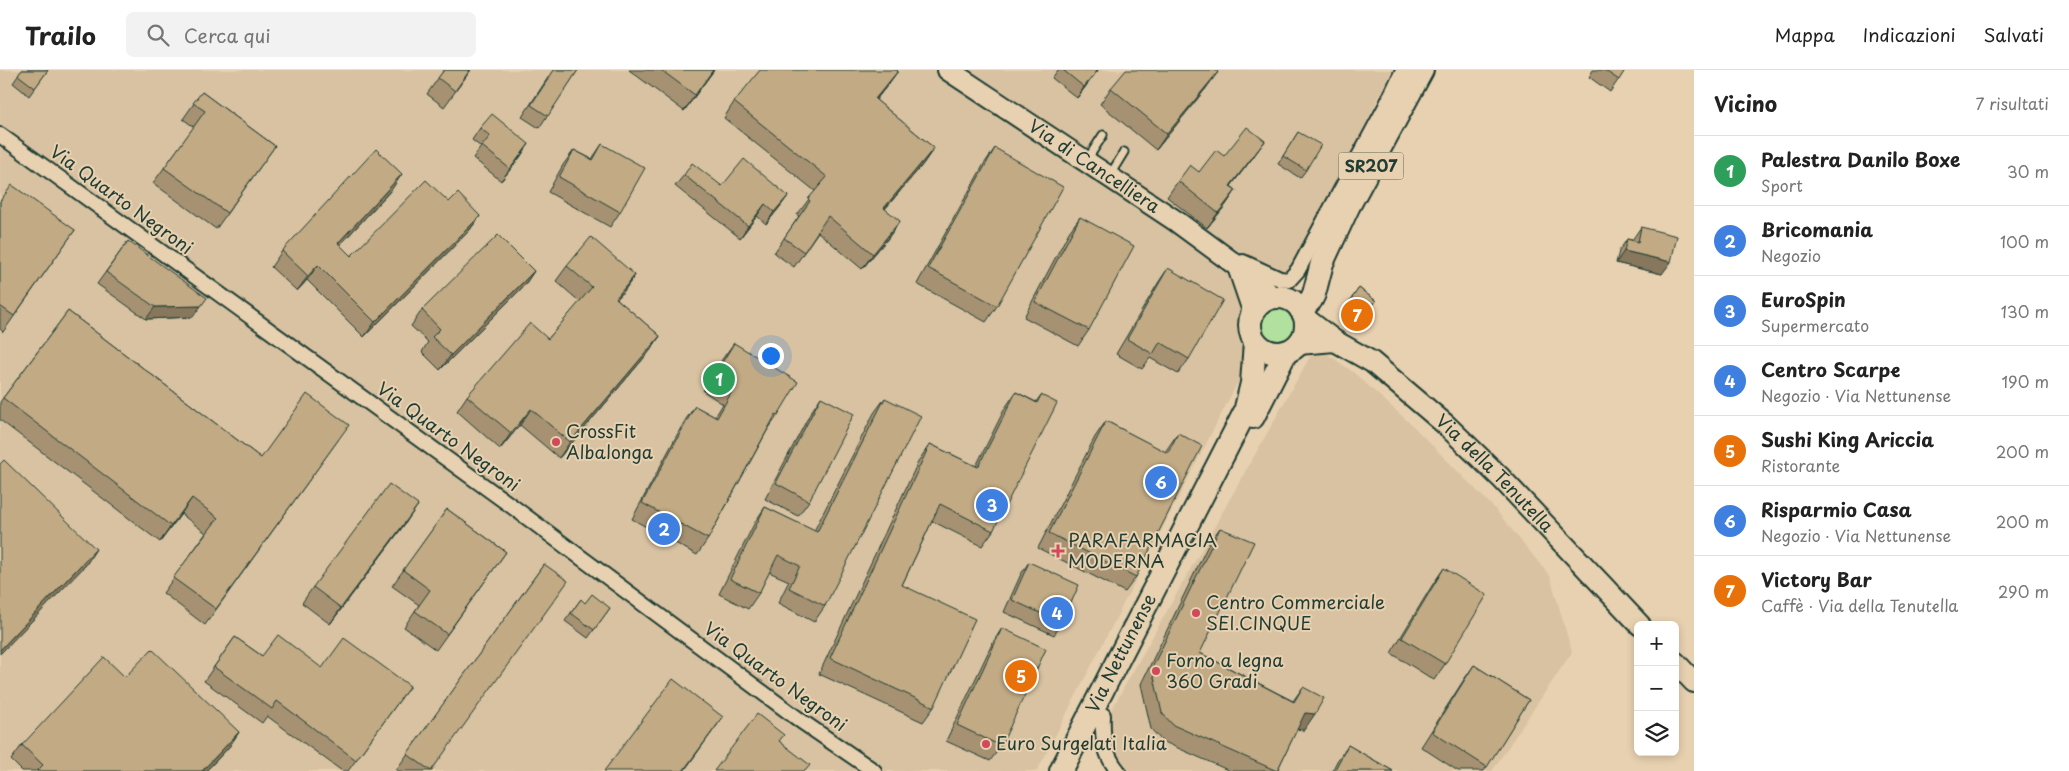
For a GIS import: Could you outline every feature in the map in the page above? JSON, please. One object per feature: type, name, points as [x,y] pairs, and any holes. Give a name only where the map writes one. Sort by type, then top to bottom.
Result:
[{"type":"main road","name":"Via Nettunense","points":[[1075,771],[1292,348],[1305,332],[1303,314],[1314,294],[1322,263],[1348,207],[1422,70]]},
{"type":"main road","name":"Via Nettunense","points":[[1061,771],[1245,412],[1252,382],[1255,342],[1249,327],[1253,311],[1261,302],[1278,298],[1303,284],[1322,263]]},
{"type":"main road","points":[[1278,298],[1296,304],[1303,314]]},
{"type":"main road","points":[[1255,342],[1269,352],[1292,348]]},
{"type":"street","name":"Via di Cancelliera","points":[[948,70],[1176,221],[1278,298]]},
{"type":"street","points":[[1253,311],[1234,264],[1238,260],[1280,279],[1289,280],[1298,270],[1382,115],[1403,70]]},
{"type":"street","name":"Via Quarto Negroni","points":[[0,136],[518,511],[801,721],[874,771]]},
{"type":"street","name":"Via della Tenutella","points":[[1303,314],[1335,341],[1372,362],[1451,429],[1501,478],[1636,621]]},
{"type":"street","points":[[1292,348],[1335,341]]},
{"type":"street","points":[[1679,666],[1694,682]]},
{"type":"street","points":[[1103,715],[1104,745],[1109,758],[1118,771]]},
{"type":"lane","points":[[1086,162],[1103,135]]},
{"type":"lane","points":[[1108,177],[1124,152]]},
{"type":"shaded area","points":[[0,70],[1392,70],[1274,312],[1037,771],[0,771]]},
{"type":"shaded area","points":[[1316,346],[1353,372],[1413,426],[1494,508],[1550,576],[1572,652],[1492,771],[1128,771],[1109,744],[1109,714]]},
{"type":"green space","points":[[1274,306],[1282,306],[1289,309],[1295,315],[1298,326],[1295,337],[1289,343],[1282,346],[1274,346],[1267,343],[1261,337],[1258,330],[1258,322],[1261,315],[1267,309]]},
{"type":"building","points":[[22,70],[48,70],[35,88],[18,75]]},
{"type":"building","points":[[444,70],[470,70],[455,91],[438,78]]},
{"type":"building","points":[[554,70],[578,70],[548,116],[531,105]]},
{"type":"building","points":[[661,70],[713,70],[695,95]]},
{"type":"building","points":[[760,70],[898,71],[875,99],[934,148],[884,208],[900,221],[873,254],[828,216],[804,252],[784,238],[810,201],[808,199],[827,177],[734,102]]},
{"type":"building","points":[[1063,70],[1098,70],[1084,87]]},
{"type":"building","points":[[1126,70],[1215,70],[1218,72],[1167,134],[1111,88]]},
{"type":"building","points":[[1604,70],[1625,70],[1619,80]]},
{"type":"building","points":[[202,92],[275,146],[227,213],[164,168],[205,111],[193,103]]},
{"type":"building","points":[[492,114],[529,144],[510,169],[482,146],[490,136],[480,128]]},
{"type":"building","points":[[1247,127],[1265,141],[1230,186],[1236,190],[1218,213],[1178,181],[1190,165],[1199,172],[1216,150],[1224,156]]},
{"type":"building","points":[[1298,132],[1321,145],[1306,170],[1283,156]]},
{"type":"building","points":[[602,144],[645,168],[620,212],[559,177],[574,150],[593,160]]},
{"type":"building","points":[[995,148],[1063,187],[997,306],[928,268]]},
{"type":"building","points":[[376,149],[402,174],[338,243],[351,256],[426,180],[449,202],[458,193],[480,216],[375,322],[318,265],[308,276],[282,251]]},
{"type":"building","points":[[744,159],[788,196],[774,212],[765,204],[748,226],[684,175],[692,163],[722,186]]},
{"type":"building","points":[[12,185],[75,230],[14,316],[0,306],[0,201]]},
{"type":"building","points":[[1080,217],[1134,246],[1089,330],[1035,302]]},
{"type":"building","points":[[1641,227],[1677,236],[1671,262],[1624,251],[1627,239],[1638,242]]},
{"type":"building","points":[[498,235],[534,271],[451,355],[432,337],[440,329],[422,310]]},
{"type":"building","points":[[591,237],[635,275],[616,298],[660,336],[570,442],[531,409],[511,433],[467,396],[530,323],[548,339],[592,287],[567,266]]},
{"type":"building","points":[[128,241],[207,298],[201,306],[155,307],[106,272]]},
{"type":"building","points":[[1168,268],[1223,300],[1189,359],[1160,342],[1153,354],[1127,339]]},
{"type":"building","points":[[1359,288],[1376,301],[1362,320],[1345,308]]},
{"type":"building","points":[[68,311],[261,458],[307,394],[349,425],[216,609],[173,578],[218,518],[192,498],[171,526],[3,398]]},
{"type":"building","points":[[734,343],[798,382],[778,415],[776,414],[708,539],[642,503],[695,406],[717,418],[734,388],[714,376]]},
{"type":"building","points":[[1016,392],[1037,403],[1041,395],[1057,403],[993,531],[940,504],[902,585],[975,619],[934,707],[830,658],[930,444],[978,467]]},
{"type":"building","points":[[821,397],[854,414],[809,501],[776,483]]},
{"type":"building","points":[[885,398],[921,416],[825,606],[789,588],[800,566],[778,555],[759,593],[730,579],[765,507],[817,532]]},
{"type":"building","points":[[1106,421],[1168,453],[1178,433],[1202,446],[1136,577],[1049,533]]},
{"type":"building","points":[[4,460],[96,549],[0,650],[0,464]]},
{"type":"building","points":[[389,484],[418,505],[341,608],[313,587]]},
{"type":"building","points":[[447,509],[506,552],[447,634],[415,611],[430,590],[403,570]]},
{"type":"building","name":"Centro Commerciale SEI.CINQUE","points":[[1220,528],[1254,542],[1200,653],[1294,702],[1303,687],[1324,698],[1315,714],[1305,713],[1277,771],[1173,725],[1162,713],[1152,668]]},
{"type":"building","points":[[1029,562],[1079,585],[1062,623],[1012,600]]},
{"type":"building","points":[[544,564],[568,581],[431,771],[407,754]]},
{"type":"building","points":[[1444,568],[1487,595],[1445,664],[1402,638]]},
{"type":"building","points":[[592,594],[610,608],[594,630],[571,613],[581,599],[585,603]]},
{"type":"building","points":[[1002,628],[1046,649],[1001,746],[957,725]]},
{"type":"building","points":[[278,635],[322,668],[344,638],[410,686],[356,760],[277,701],[272,709],[214,667],[235,637],[262,656]]},
{"type":"building","points":[[152,649],[239,732],[202,771],[37,771],[43,765],[22,745],[104,657],[125,677]]},
{"type":"building","points":[[1474,665],[1529,700],[1487,767],[1432,732]]},
{"type":"building","points":[[673,679],[723,717],[683,771],[604,771]]},
{"type":"building","points":[[757,714],[784,735],[779,741],[810,765],[805,771],[714,771]]},
{"type":"building","points":[[1348,745],[1393,771],[1334,771]]},
{"type":"place","name":"Victory Bar","points":[[1357,315]]},
{"type":"place","name":"Palestra Danilo Boxe","points":[[719,379]]},
{"type":"place","name":"CrossFit Albalonga","points":[[556,442]]},
{"type":"place","name":"Risparmio Casa","points":[[1161,482]]},
{"type":"place","name":"EuroSpin","points":[[992,505]]},
{"type":"place","name":"Bricomania","points":[[664,529]]},
{"type":"place","name":"PARAFARMACIA MODERNA","points":[[1058,551]]},
{"type":"place","name":"Centro Scarpe","points":[[1057,613]]},
{"type":"place","name":"Centro Commerciale SEI.CINQUE","points":[[1196,613]]},
{"type":"place","name":"Forno a legna 360 Gradi","points":[[1156,671]]},
{"type":"place","name":"Sushi King Ariccia","points":[[1021,676]]},
{"type":"place","name":"Euro Surgelati Italia","points":[[986,744]]}]
